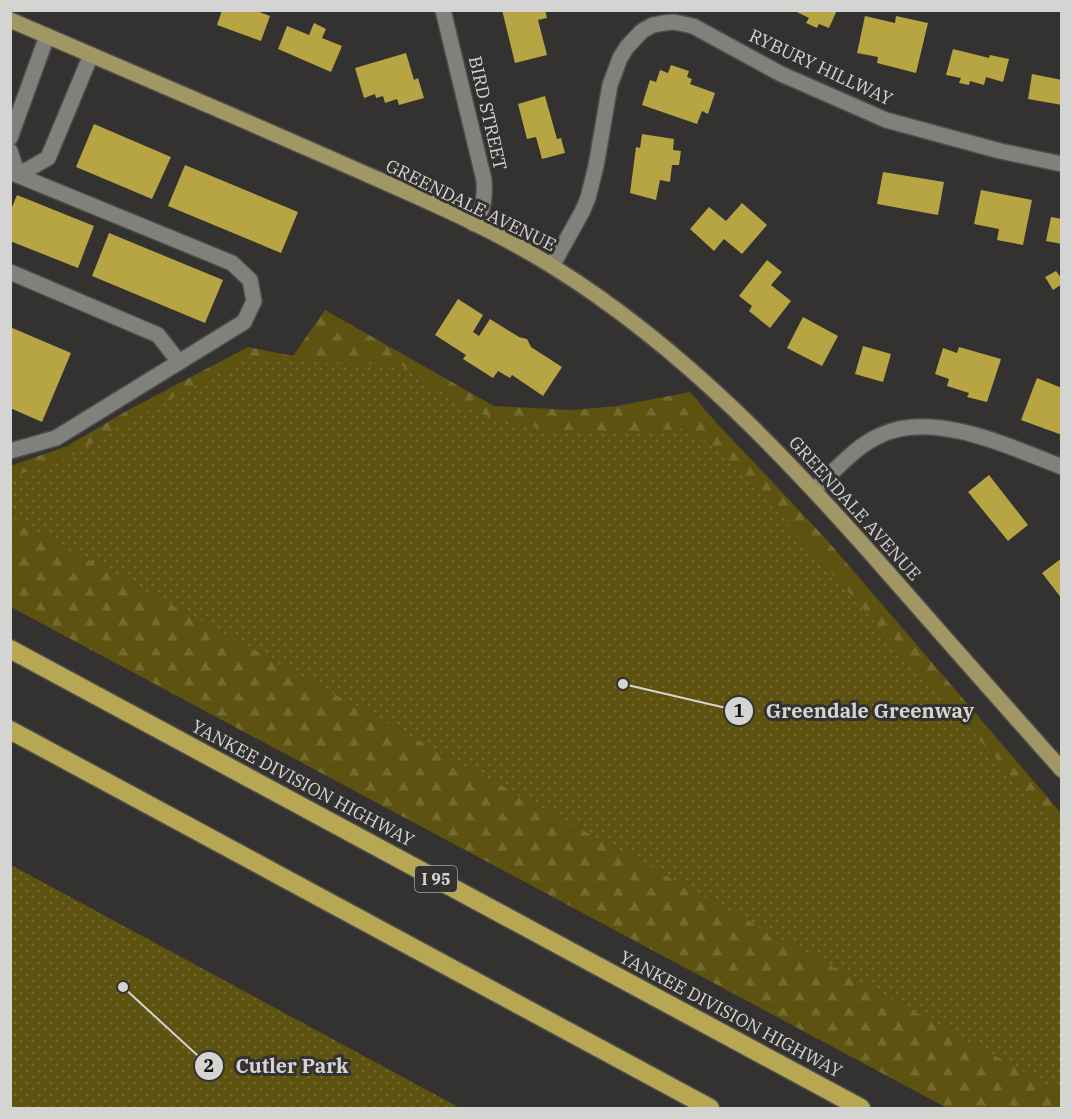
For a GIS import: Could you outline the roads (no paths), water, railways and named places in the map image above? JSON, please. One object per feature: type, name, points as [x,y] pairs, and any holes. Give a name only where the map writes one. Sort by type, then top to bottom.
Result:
[{"type":"highway","name":"YANKEE DIVISION HIGHWAY","points":[[10,649],[861,1108]]},
{"type":"highway","points":[[10,730],[710,1108]]},
{"type":"main road","name":"GREENDALE AVENUE","points":[[10,20],[411,194],[474,224],[552,266],[637,325],[688,366],[762,435],[814,490],[1062,770]]},
{"type":"street","name":"BIRD STREET","points":[[443,10],[484,180],[484,202],[481,214],[474,224]]},
{"type":"street","name":"RYBURY HILLWAY","points":[[552,266],[588,198],[610,85],[620,58],[642,32],[664,23],[693,26],[781,74],[886,120],[1000,151],[1062,164]]},
{"type":"street","points":[[10,138],[47,36]]},
{"type":"street","points":[[14,174],[48,158],[92,55]]},
{"type":"street","points":[[10,152],[14,174]]},
{"type":"street","points":[[10,451],[56,438],[244,322],[254,301],[250,280],[232,263],[14,174]]},
{"type":"street","points":[[10,272],[158,335],[179,362]]},
{"type":"street","points":[[814,490],[860,448],[881,435],[900,428],[925,425],[989,439],[1062,467]]},
{"type":"place","name":"Greendale Greenway","points":[[623,684]]},
{"type":"place","name":"Cutler Park","points":[[123,987]]}]
